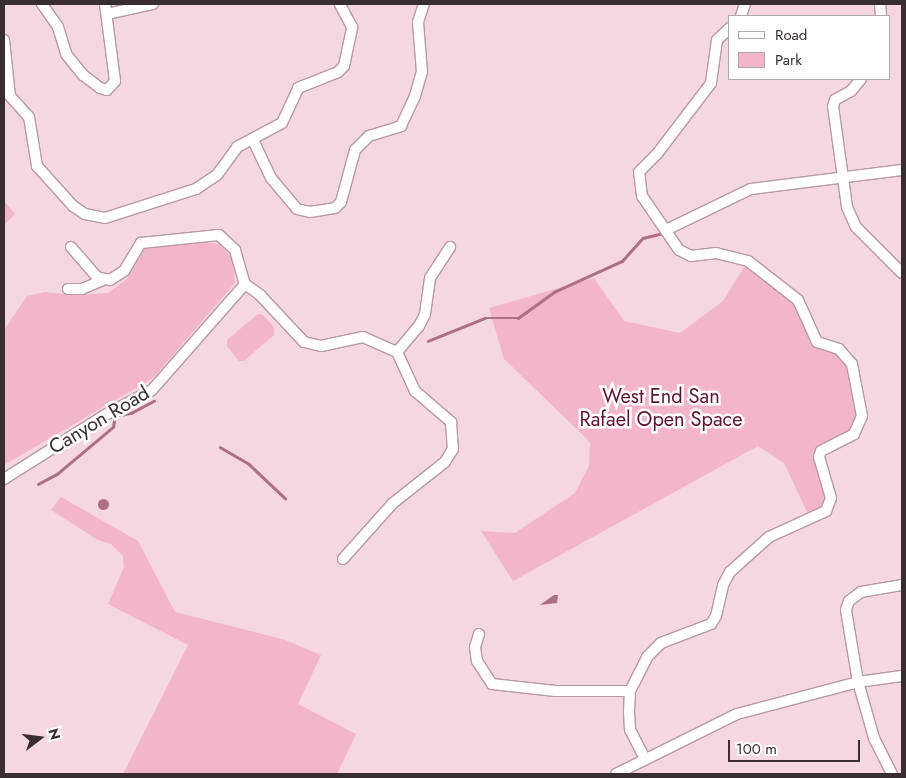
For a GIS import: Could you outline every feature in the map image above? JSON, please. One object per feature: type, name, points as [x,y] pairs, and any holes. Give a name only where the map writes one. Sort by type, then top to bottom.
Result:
[{"type":"street","points":[[42,4],[58,27],[66,54],[83,75],[100,88],[107,90],[115,81],[105,4]]},
{"type":"street","points":[[107,14],[153,4]]},
{"type":"street","points":[[4,40],[10,96],[29,117],[37,166],[73,206],[84,214],[106,218],[196,189],[217,175],[237,147],[282,123],[298,88],[344,66],[352,27],[340,4]]},
{"type":"street","points":[[253,140],[271,178],[297,209],[310,212],[335,208],[341,202],[356,150],[369,136],[401,126],[415,96],[422,72],[418,22],[424,4]]},
{"type":"street","points":[[645,759],[630,730],[630,690],[647,657],[661,643],[711,624],[716,616],[723,585],[730,572],[769,537],[826,511],[831,498],[819,457],[822,452],[854,434],[862,416],[852,364],[839,349],[817,342],[798,300],[739,258],[686,254],[642,196],[639,178],[641,168],[657,154],[711,83],[718,40],[728,30]]},
{"type":"street","points":[[860,80],[852,92],[835,100],[833,106],[843,178],[851,218],[902,273]]},
{"type":"street","points":[[666,230],[751,189],[902,170]]},
{"type":"street","points":[[68,289],[82,289],[103,280],[117,277],[142,242],[214,235],[223,237],[235,250],[245,284],[260,295],[304,342],[321,346],[363,338],[397,352],[415,391],[451,422],[453,449],[446,462],[393,503],[343,558]]},
{"type":"street","points":[[70,247],[103,280]]},
{"type":"street","points":[[397,352],[419,326],[425,314],[430,278],[450,247]]},
{"type":"street","name":"Canyon Road","points":[[4,479],[107,414],[152,390],[245,284]]},
{"type":"street","points":[[892,774],[874,738],[858,682],[846,621],[850,601],[870,589],[902,585]]},
{"type":"street","points":[[479,634],[475,647],[477,661],[492,684],[556,691],[630,690]]},
{"type":"street","points":[[616,774],[737,714],[858,682],[902,676]]},
{"type":"green space","points":[[4,201],[15,214],[4,225]]},
{"type":"green space","points":[[201,242],[219,244],[233,259],[235,283],[153,378],[4,465],[4,330],[27,296],[45,292],[75,295],[108,293],[127,279],[145,248]]},
{"type":"green space","name":"West End San Rafael Open Space","points":[[748,261],[803,307],[812,337],[847,355],[859,428],[822,451],[831,505],[808,514],[784,463],[758,446],[513,581],[481,531],[515,533],[575,493],[589,466],[590,442],[504,359],[489,308],[594,278],[624,321],[680,333],[723,301]]},
{"type":"green space","points":[[258,314],[263,315],[274,327],[274,335],[244,361],[239,361],[227,346],[227,340]]},
{"type":"green space","points":[[61,497],[138,541],[175,612],[285,640],[321,655],[298,704],[356,734],[337,774],[123,774],[188,645],[108,604],[124,567],[123,556],[111,544],[98,540],[51,510]]},
{"type":"shaded area","points":[[103,498],[109,504],[103,510],[97,504]]},
{"type":"shaded area","points":[[554,595],[558,595],[557,603],[540,605]]},
{"type":"waterway","points":[[428,341],[485,318],[518,318],[554,292],[622,261],[643,238],[663,233]]},
{"type":"waterway","points":[[38,484],[57,474],[113,427],[115,416],[131,413],[154,401]]},
{"type":"waterway","points":[[220,447],[249,464],[285,498]]}]
